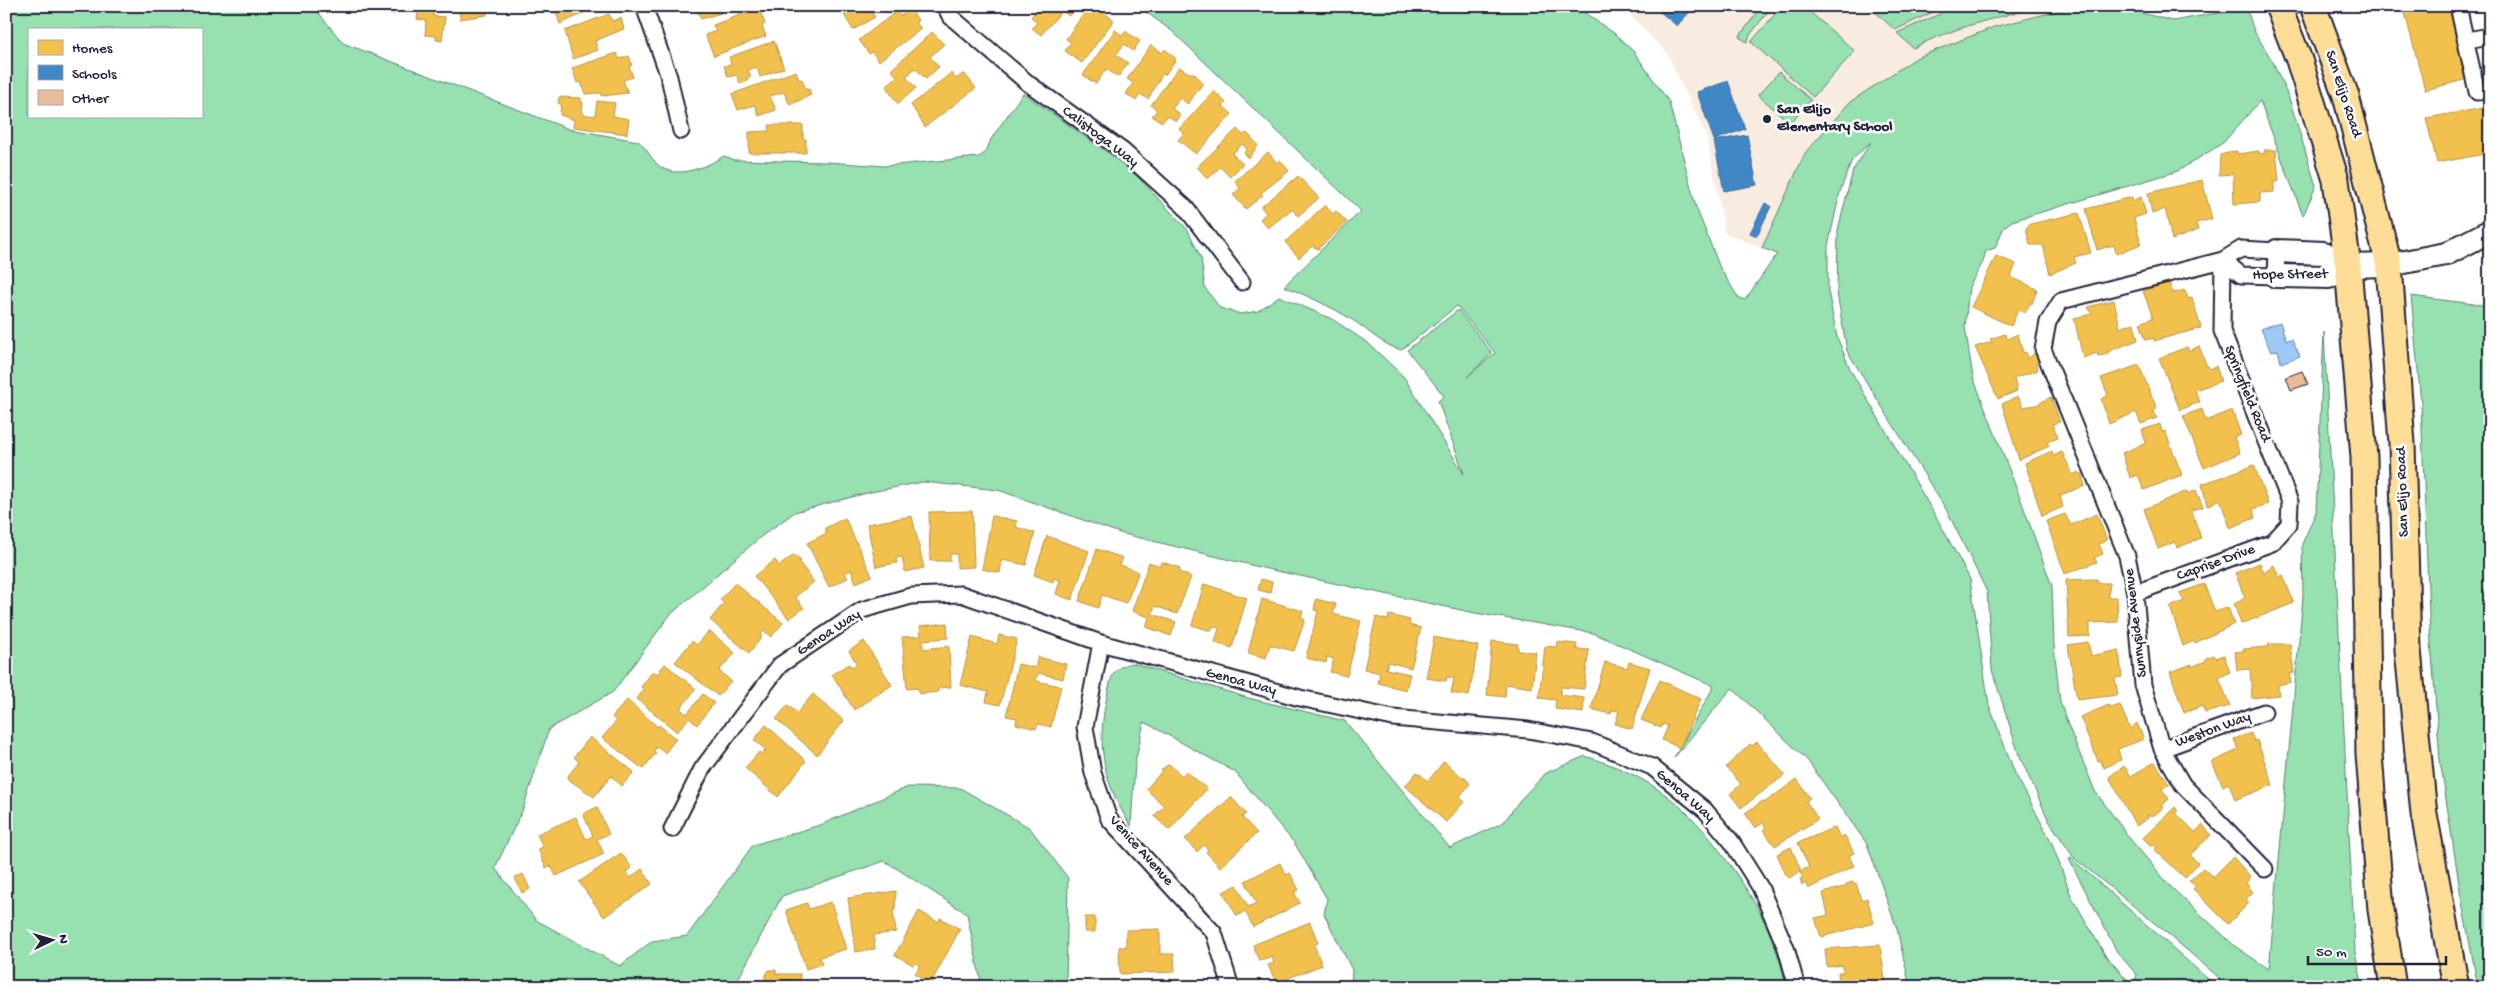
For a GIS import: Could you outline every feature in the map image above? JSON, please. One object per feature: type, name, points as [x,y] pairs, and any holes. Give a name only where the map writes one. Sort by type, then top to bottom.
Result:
[{"type":"main road","name":"San Elijo Road","points":[[2278,6],[2299,60],[2336,180],[2348,266],[2364,457],[2369,754],[2381,910],[2393,987]]},
{"type":"main road","name":"San Elijo Road","points":[[2313,6],[2346,96],[2389,266],[2402,444],[2410,669],[2424,814],[2456,987]]},
{"type":"street","points":[[644,6],[669,77],[680,131]]},
{"type":"street","name":"Calistoga Way","points":[[945,6],[950,16],[1029,84],[1123,151],[1185,208],[1242,282]]},
{"type":"street","points":[[2458,6],[2477,92]]},
{"type":"street","points":[[2467,40],[2490,36]]},
{"type":"street","points":[[2348,266],[2389,266],[2446,254],[2490,231]]},
{"type":"street","name":"Hope Street","points":[[2048,322],[2061,301],[2223,260],[2241,249],[2324,254],[2348,266]]},
{"type":"street","points":[[2276,276],[2278,251]]},
{"type":"street","name":"Hope Street","points":[[2223,260],[2241,275],[2329,278],[2348,266]]},
{"type":"street","name":"Springfield Road","points":[[2223,260],[2222,331],[2290,502],[2289,524]]},
{"type":"street","name":"Sunnyside Avenue","points":[[2048,322],[2043,349],[2128,556],[2135,593],[2143,685],[2162,749],[2183,785],[2264,868]]},
{"type":"street","name":"Caprise Drive","points":[[2135,593],[2272,543],[2289,524]]},
{"type":"street","name":"Genoa Way","points":[[672,829],[702,769],[780,665],[862,610],[911,596],[961,594],[1101,643],[1300,698],[1384,716],[1528,730],[1592,742],[1652,767],[1705,810],[1731,841],[1760,887],[1786,948],[1797,987]]},
{"type":"street","name":"Venice Avenue","points":[[1101,643],[1085,726],[1093,773],[1109,819],[1214,933],[1231,987]]},
{"type":"street","name":"Weston Way","points":[[2162,749],[2264,712]]},
{"type":"shaded area","name":"San Elijo Elementary School","points":[[1622,6],[2078,6],[1994,27],[1916,58],[1805,153],[1762,248],[1725,233],[1707,137],[1667,53]]},
{"type":"green space","points":[[6,6],[313,6],[343,43],[569,129],[638,141],[658,165],[665,170],[674,172],[692,170],[724,156],[734,160],[827,162],[885,166],[979,157],[986,152],[991,139],[1023,93],[1111,155],[1137,176],[1188,230],[1201,258],[1205,288],[1220,308],[1241,314],[1258,311],[1279,296],[1332,319],[1368,343],[1404,377],[1464,474],[1438,401],[1444,396],[1407,350],[1458,310],[1492,353],[1467,377],[1495,353],[1457,306],[1401,350],[1381,341],[1335,310],[1284,286],[1361,211],[1173,32],[1138,6],[1575,6],[1615,34],[1634,52],[1669,102],[1696,207],[1720,268],[1738,297],[1745,300],[1777,254],[1762,248],[1805,153],[1850,102],[1916,58],[1994,27],[2078,6],[2113,6],[2173,21],[2229,11],[2234,6],[2246,6],[2254,31],[2273,62],[2290,101],[2316,186],[2303,216],[2260,101],[2223,143],[2178,171],[2012,221],[2004,227],[1995,248],[1986,251],[1983,262],[1969,287],[1965,327],[1973,377],[2052,586],[2054,645],[2060,702],[2095,791],[2131,840],[2172,888],[2236,947],[2269,969],[2303,596],[2302,544],[2316,512],[2324,332],[2355,952],[2363,987],[2226,987],[2216,975],[2168,934],[2074,858],[2049,821],[2019,755],[1992,670],[1987,592],[1947,511],[1847,351],[1837,293],[1838,230],[1853,170],[1871,142],[1852,160],[1840,192],[1828,246],[1828,291],[1837,337],[1851,371],[1970,579],[1989,705],[2015,773],[2051,841],[2071,895],[2105,955],[2133,986],[2137,975],[2117,952],[2069,859],[2071,858],[2217,987],[1910,987],[1897,929],[1867,844],[1807,760],[1732,688],[1674,758],[1714,686],[1593,633],[1475,613],[1267,569],[1120,533],[998,490],[923,482],[871,492],[795,512],[763,535],[670,615],[613,692],[549,729],[523,809],[495,868],[536,920],[620,966],[652,941],[687,936],[753,845],[820,825],[908,787],[960,788],[1030,828],[1068,878],[1066,987],[982,987],[967,914],[885,861],[782,896],[734,987],[6,987]]},
{"type":"green space","points":[[1762,6],[1772,6],[1750,35],[1747,42],[1739,37]]},
{"type":"green space","points":[[1782,6],[1803,6],[1855,51],[1813,97],[1751,42]]},
{"type":"green space","points":[[1869,6],[1936,7],[1933,12],[1895,30]]},
{"type":"green space","points":[[1940,6],[2043,6],[1960,28],[1913,48],[1897,33],[1942,13]]},
{"type":"green space","points":[[1779,72],[1811,100],[1790,123],[1758,95]]},
{"type":"green space","points":[[2411,296],[2490,306],[2490,987],[2478,987],[2462,903],[2440,760],[2429,616],[2421,403]]},
{"type":"green space","points":[[1132,663],[1252,699],[1345,721],[1450,848],[1504,822],[1519,801],[1546,773],[1585,756],[1633,775],[1672,799],[1704,831],[1719,850],[1744,886],[1767,927],[1783,971],[1786,987],[1351,987],[1352,970],[1324,914],[1327,899],[1295,844],[1235,772],[1144,722],[1135,763],[1131,826],[1121,810],[1108,779],[1102,748],[1102,731],[1111,679],[1116,670]]},
{"type":"water","points":[[2280,322],[2286,340],[2292,339],[2300,356],[2281,363],[2278,350],[2271,352],[2261,329]]},
{"type":"building: Homes","points":[[379,6],[399,6],[394,15]]},
{"type":"building: Homes","points":[[419,6],[435,6],[433,16],[445,17],[442,41],[436,40],[436,36],[425,35],[426,21],[417,19]]},
{"type":"building: Homes","points":[[459,6],[487,6],[487,15],[460,19]]},
{"type":"building: Homes","points":[[551,6],[608,6],[593,12],[593,9],[560,24],[556,12],[553,13]]},
{"type":"building: Homes","points":[[696,6],[733,6],[720,11],[721,13],[701,19]]},
{"type":"building: Homes","points":[[839,6],[872,6],[869,8],[875,17],[853,30]]},
{"type":"building: Homes","points":[[1040,6],[1078,6],[1069,16],[1062,11],[1041,35],[1032,28],[1037,22],[1031,17]]},
{"type":"building: Homes","points":[[1089,6],[1107,6],[1104,13],[1114,20],[1082,63],[1065,51],[1071,42],[1066,39]]},
{"type":"building: Homes","points":[[2403,6],[2450,6],[2468,79],[2425,90]]},
{"type":"building: Homes","points":[[759,8],[765,24],[762,26],[766,36],[714,56],[705,35],[716,31],[713,25]]},
{"type":"building: Homes","points":[[910,9],[918,20],[916,22],[921,29],[879,61],[872,52],[869,54],[859,40],[897,11],[901,16]]},
{"type":"building: Homes","points":[[609,14],[612,21],[621,18],[624,29],[595,41],[598,50],[573,59],[565,31]]},
{"type":"building: Homes","points":[[1115,30],[1122,35],[1125,31],[1140,41],[1133,51],[1124,44],[1116,55],[1128,63],[1118,77],[1106,69],[1096,84],[1083,75]]},
{"type":"building: Homes","points":[[932,32],[944,44],[930,57],[939,67],[926,79],[915,68],[906,77],[916,88],[898,104],[886,87],[897,76],[891,70]]},
{"type":"building: Homes","points":[[774,41],[784,68],[760,77],[757,67],[748,70],[751,77],[747,78],[748,81],[740,84],[737,75],[728,77],[724,66],[731,64],[729,57]]},
{"type":"building: Homes","points":[[1151,45],[1163,53],[1165,49],[1176,59],[1165,75],[1163,73],[1148,99],[1140,94],[1136,101],[1126,94],[1133,83],[1127,79]]},
{"type":"building: Homes","points":[[617,53],[619,59],[629,56],[632,65],[629,66],[633,77],[623,80],[628,93],[602,96],[601,93],[585,94],[581,82],[577,83],[572,68]]},
{"type":"building: Homes","points":[[1179,67],[1189,73],[1194,73],[1203,83],[1188,104],[1180,98],[1172,109],[1180,114],[1176,121],[1168,116],[1162,122],[1152,116],[1157,110],[1151,105]]},
{"type":"building: Homes","points":[[796,71],[799,80],[802,79],[806,90],[809,89],[811,95],[790,105],[784,92],[770,96],[776,110],[759,116],[755,105],[738,110],[732,94]]},
{"type":"building: Homes","points":[[951,73],[956,79],[964,73],[976,88],[925,127],[911,105]]},
{"type":"building: Homes","points":[[1214,91],[1226,103],[1223,106],[1232,114],[1196,154],[1178,140],[1184,133],[1179,129]]},
{"type":"building: Homes","points":[[559,97],[581,98],[581,102],[583,102],[582,114],[595,116],[597,101],[615,103],[613,116],[629,119],[627,134],[573,127],[574,120],[560,115],[561,104],[558,103]]},
{"type":"building: Homes","points":[[2490,107],[2490,153],[2437,163],[2426,118]]},
{"type":"building: Homes","points":[[769,125],[803,125],[806,153],[749,153],[749,132],[769,131]]},
{"type":"building: Homes","points":[[1237,129],[1243,135],[1247,133],[1258,145],[1249,158],[1244,153],[1247,149],[1242,144],[1232,154],[1243,164],[1230,177],[1220,167],[1208,179],[1197,167]]},
{"type":"building: Homes","points":[[2264,150],[2276,150],[2279,181],[2274,182],[2274,192],[2260,193],[2260,202],[2234,204],[2233,174],[2219,175],[2220,155],[2237,151],[2237,154],[2259,151],[2259,154],[2265,153]]},
{"type":"building: Homes","points":[[1268,152],[1277,163],[1280,160],[1289,171],[1261,193],[1263,195],[1246,209],[1233,195],[1240,188],[1235,181]]},
{"type":"building: Homes","points":[[1298,176],[1319,198],[1298,216],[1292,209],[1268,228],[1260,219],[1266,213],[1261,207]]},
{"type":"building: Homes","points":[[2202,180],[2212,219],[2196,223],[2198,230],[2172,240],[2165,209],[2152,214],[2148,193]]},
{"type":"building: Homes","points":[[2132,197],[2132,201],[2141,197],[2146,214],[2134,218],[2141,244],[2116,254],[2114,245],[2097,250],[2086,209]]},
{"type":"building: Homes","points":[[1325,205],[1333,214],[1336,211],[1347,222],[1318,249],[1312,246],[1299,258],[1285,242]]},
{"type":"building: Homes","points":[[2079,213],[2091,253],[2074,257],[2076,263],[2050,274],[2043,245],[2030,245],[2026,228],[2030,224]]},
{"type":"building: Homes","points":[[1996,256],[2016,264],[2011,277],[2037,289],[2032,304],[2030,303],[2025,313],[2018,310],[2011,326],[1971,307]]},
{"type":"building: Homes","points":[[2169,282],[2173,293],[2185,290],[2188,299],[2192,297],[2201,328],[2154,341],[2154,338],[2146,340],[2140,323],[2153,318],[2143,291]]},
{"type":"building: Homes","points":[[2114,300],[2120,328],[2134,323],[2138,340],[2107,352],[2109,354],[2098,356],[2097,353],[2083,358],[2074,318],[2092,314],[2088,307]]},
{"type":"building: Homes","points":[[2005,334],[2007,339],[2018,334],[2023,353],[2026,352],[2027,359],[2035,353],[2039,362],[2036,362],[2038,370],[2014,378],[2017,391],[1998,399],[1975,347],[1992,342],[1990,339]]},
{"type":"building: Homes","points":[[2199,346],[2210,369],[2216,366],[2221,381],[2195,390],[2200,402],[2180,410],[2159,358],[2187,347],[2189,351]]},
{"type":"building: Homes","points":[[2139,365],[2157,409],[2153,410],[2157,418],[2141,424],[2136,412],[2109,424],[2101,399],[2108,395],[2101,378]]},
{"type":"building: Homes","points":[[2018,396],[2023,407],[2036,405],[2051,397],[2060,422],[2052,424],[2058,438],[2047,442],[2049,446],[2019,460],[2002,404]]},
{"type":"building: Homes","points":[[2202,409],[2206,421],[2232,410],[2241,435],[2234,437],[2240,453],[2204,468],[2183,416]]},
{"type":"building: Homes","points":[[2160,424],[2162,432],[2165,431],[2182,475],[2144,490],[2138,475],[2130,478],[2122,453],[2146,443],[2142,430]]},
{"type":"building: Homes","points":[[2052,451],[2053,456],[2062,452],[2073,475],[2078,472],[2080,475],[2081,473],[2085,486],[2060,495],[2063,507],[2042,516],[2025,463]]},
{"type":"building: Homes","points":[[2254,465],[2268,504],[2253,509],[2255,518],[2230,528],[2220,499],[2207,506],[2202,484]]},
{"type":"building: Homes","points":[[2196,490],[2203,507],[2191,510],[2201,538],[2177,548],[2175,542],[2158,549],[2144,509],[2187,491],[2188,494]]},
{"type":"building: Homes","points":[[972,511],[974,567],[957,568],[957,554],[950,554],[950,561],[930,561],[929,512]]},
{"type":"building: Homes","points":[[2065,514],[2071,525],[2097,514],[2107,540],[2099,544],[2103,554],[2094,558],[2097,562],[2065,574],[2046,521]]},
{"type":"building: Homes","points":[[912,516],[924,568],[905,572],[902,557],[896,558],[897,563],[876,567],[867,524]]},
{"type":"building: Homes","points":[[992,516],[1017,521],[1016,527],[1035,533],[1026,565],[1002,560],[1000,573],[982,569]]},
{"type":"building: Homes","points":[[845,518],[872,576],[856,583],[851,570],[845,573],[848,578],[829,587],[807,543],[827,533],[825,528]]},
{"type":"building: Homes","points":[[1047,536],[1089,551],[1072,600],[1056,594],[1060,580],[1054,578],[1053,582],[1034,575]]},
{"type":"building: Homes","points":[[1097,549],[1123,558],[1120,565],[1137,571],[1138,574],[1126,603],[1102,595],[1098,608],[1079,601]]},
{"type":"building: Homes","points":[[794,555],[801,561],[799,562],[814,582],[795,597],[804,608],[789,619],[754,576],[775,560],[779,566]]},
{"type":"building: Homes","points":[[1149,562],[1160,566],[1162,562],[1180,568],[1179,572],[1191,577],[1177,614],[1155,606],[1152,614],[1176,622],[1171,636],[1146,627],[1149,617],[1132,611]]},
{"type":"building: Homes","points":[[2260,563],[2264,573],[2274,565],[2279,577],[2283,575],[2294,603],[2241,624],[2234,604],[2245,598],[2235,573]]},
{"type":"building: Homes","points":[[1261,579],[1272,582],[1270,593],[1258,590]]},
{"type":"building: Homes","points":[[2097,579],[2098,583],[2110,583],[2108,597],[2117,597],[2118,622],[2090,623],[2090,636],[2069,637],[2066,580]]},
{"type":"building: Homes","points":[[735,583],[783,623],[771,637],[764,631],[760,635],[762,637],[749,653],[710,620],[724,603],[720,600]]},
{"type":"building: Homes","points":[[1204,584],[1247,598],[1232,648],[1215,643],[1219,628],[1213,626],[1211,631],[1192,625]]},
{"type":"building: Homes","points":[[2204,584],[2215,612],[2228,607],[2234,624],[2195,643],[2194,641],[2183,646],[2170,607],[2184,601],[2179,593]]},
{"type":"building: Homes","points":[[1262,599],[1303,611],[1301,617],[1305,620],[1294,651],[1270,645],[1266,658],[1248,653]]},
{"type":"building: Homes","points":[[1316,599],[1336,604],[1333,614],[1361,621],[1347,676],[1330,672],[1334,659],[1327,657],[1326,663],[1306,658],[1318,611],[1314,610]]},
{"type":"building: Homes","points":[[1389,615],[1410,620],[1409,625],[1421,628],[1411,668],[1388,662],[1386,669],[1410,674],[1406,690],[1378,683],[1380,673],[1364,669],[1376,617],[1388,620]]},
{"type":"building: Homes","points":[[947,623],[948,638],[923,640],[923,649],[949,646],[951,687],[938,688],[938,692],[919,694],[918,688],[907,689],[902,637],[921,636],[920,626]]},
{"type":"building: Homes","points":[[708,632],[711,632],[735,653],[719,671],[731,681],[718,696],[675,662],[692,641],[697,645]]},
{"type":"building: Homes","points":[[999,635],[1017,639],[1000,705],[986,702],[988,692],[960,685],[972,637],[997,644]]},
{"type":"building: Homes","points":[[1434,637],[1478,646],[1469,696],[1451,693],[1454,678],[1447,677],[1446,681],[1426,678]]},
{"type":"building: Homes","points":[[864,641],[892,685],[854,710],[832,674],[849,664],[851,667],[857,664],[849,651]]},
{"type":"building: Homes","points":[[1492,641],[1518,644],[1518,651],[1536,652],[1532,688],[1506,684],[1505,697],[1487,695]]},
{"type":"building: Homes","points":[[1557,642],[1577,644],[1576,649],[1589,650],[1584,689],[1561,687],[1560,695],[1584,698],[1583,713],[1555,709],[1556,700],[1539,698],[1545,646],[1556,647]]},
{"type":"building: Homes","points":[[2088,642],[2091,656],[2119,650],[2122,677],[2115,678],[2118,695],[2077,700],[2068,645]]},
{"type":"building: Homes","points":[[2269,644],[2290,644],[2294,673],[2289,674],[2291,682],[2278,685],[2279,695],[2252,698],[2250,669],[2237,670],[2235,652],[2243,651],[2243,649],[2268,647]]},
{"type":"building: Homes","points":[[2214,655],[2216,658],[2224,655],[2230,672],[2219,678],[2230,706],[2205,713],[2202,706],[2184,713],[2170,672],[2192,664],[2191,667],[2206,661],[2206,658]]},
{"type":"building: Homes","points":[[1038,657],[1066,664],[1063,679],[1038,673],[1036,681],[1061,686],[1051,727],[1038,724],[1036,729],[1016,724],[1017,718],[1006,716],[1018,664],[1035,668]]},
{"type":"building: Homes","points":[[1605,662],[1627,668],[1629,662],[1650,668],[1632,729],[1615,724],[1619,711],[1612,710],[1611,714],[1591,709]]},
{"type":"building: Homes","points":[[665,664],[696,689],[680,709],[687,714],[703,694],[714,703],[697,725],[689,718],[677,732],[637,699],[644,689],[641,687],[653,671],[657,674]]},
{"type":"building: Homes","points":[[1660,680],[1701,699],[1680,748],[1662,740],[1668,726],[1663,724],[1661,728],[1641,720]]},
{"type":"building: Homes","points":[[813,694],[844,721],[817,755],[776,719],[788,705],[797,713]]},
{"type":"building: Homes","points":[[627,700],[658,727],[659,725],[676,739],[665,753],[657,746],[654,751],[656,753],[643,769],[602,738],[616,721],[612,717]]},
{"type":"building: Homes","points":[[2109,705],[2110,708],[2120,705],[2130,729],[2137,723],[2144,739],[2118,749],[2121,760],[2104,768],[2100,760],[2098,761],[2080,717]]},
{"type":"building: Homes","points":[[766,725],[806,761],[778,797],[745,768],[759,752],[762,754],[766,750],[754,740]]},
{"type":"building: Homes","points":[[2251,733],[2254,741],[2257,740],[2273,785],[2235,800],[2229,783],[2223,786],[2212,762],[2238,750],[2234,739]]},
{"type":"building: Homes","points":[[590,737],[634,772],[622,786],[611,776],[594,797],[568,779],[568,776],[579,762],[574,757]]},
{"type":"building: Homes","points":[[1757,742],[1785,775],[1741,808],[1730,794],[1741,784],[1726,767],[1750,744],[1752,746]]},
{"type":"building: Homes","points":[[1444,761],[1463,778],[1464,776],[1470,784],[1459,797],[1464,802],[1446,822],[1405,786],[1417,772],[1428,781]]},
{"type":"building: Homes","points":[[2155,762],[2169,784],[2162,789],[2169,799],[2161,806],[2163,808],[2152,817],[2147,815],[2148,818],[2136,826],[2109,777],[2124,766],[2131,776]]},
{"type":"building: Homes","points":[[1169,764],[1182,776],[1186,771],[1207,789],[1169,830],[1154,816],[1164,806],[1146,789],[1161,770]]},
{"type":"building: Homes","points":[[1797,779],[1810,798],[1806,801],[1818,819],[1775,846],[1763,830],[1766,828],[1763,823],[1755,828],[1745,813],[1763,801],[1764,803]]},
{"type":"building: Homes","points":[[1231,797],[1246,814],[1242,817],[1257,833],[1220,867],[1206,852],[1208,850],[1204,845],[1197,852],[1185,839]]},
{"type":"building: Homes","points":[[597,807],[609,834],[597,839],[604,854],[556,876],[551,866],[546,868],[538,849],[543,847],[537,834],[576,817],[586,839],[593,836],[583,814]]},
{"type":"building: Homes","points":[[2175,807],[2178,812],[2176,813],[2195,832],[2203,825],[2211,835],[2190,855],[2198,863],[2185,878],[2155,850],[2157,847],[2153,844],[2151,846],[2143,838]]},
{"type":"building: Homes","points":[[1835,827],[1840,838],[1845,836],[1854,853],[1849,856],[1854,866],[1808,889],[1805,883],[1802,885],[1800,879],[1803,878],[1800,872],[1789,878],[1777,854],[1791,847],[1801,871],[1809,867],[1798,843]]},
{"type":"building: Homes","points":[[621,853],[632,868],[626,872],[630,878],[642,869],[652,884],[604,917],[579,882]]},
{"type":"building: Homes","points":[[2233,857],[2251,877],[2246,883],[2253,892],[2246,899],[2249,903],[2228,924],[2193,889],[2196,886],[2189,881],[2203,868],[2213,877]]},
{"type":"building: Homes","points":[[1280,863],[1286,875],[1290,873],[1299,890],[1294,892],[1300,903],[1253,927],[1245,911],[1237,916],[1223,892],[1237,885],[1248,907],[1256,903],[1245,881]]},
{"type":"building: Homes","points":[[523,874],[530,889],[522,893],[515,878]]},
{"type":"building: Homes","points":[[1853,882],[1853,884],[1856,883],[1861,900],[1867,898],[1874,923],[1821,937],[1815,918],[1828,915],[1823,893],[1847,886],[1846,884]]},
{"type":"building: Homes","points":[[896,891],[895,910],[893,911],[896,932],[874,935],[875,949],[855,952],[848,898]]},
{"type":"building: Homes","points":[[831,902],[846,949],[820,957],[822,964],[806,969],[786,910],[807,903],[809,909]]},
{"type":"building: Homes","points":[[919,911],[938,922],[940,918],[960,929],[931,983],[915,974],[920,965],[915,963],[913,965],[895,955]]},
{"type":"building: Homes","points":[[1085,917],[1095,917],[1095,932],[1085,932]]},
{"type":"building: Homes","points":[[1310,922],[1318,943],[1314,945],[1322,965],[1276,983],[1268,965],[1274,963],[1272,956],[1259,961],[1253,945]]},
{"type":"building: Homes","points":[[1160,929],[1160,954],[1174,954],[1175,972],[1120,974],[1119,947],[1126,947],[1126,930]]},
{"type":"building: Homes","points":[[1880,945],[1886,987],[1839,987],[1838,972],[1843,972],[1843,965],[1827,967],[1825,949]]},
{"type":"building: Homes","points":[[769,970],[776,970],[776,974],[800,974],[800,987],[765,987],[765,976]]},
{"type":"building: Schools","points":[[1653,6],[1695,6],[1677,26]]},
{"type":"building: Schools","points":[[1728,81],[1745,129],[1714,140],[1697,92]]},
{"type":"building: Schools","points":[[1747,135],[1757,185],[1724,191],[1714,141]]},
{"type":"building: Schools","points":[[1765,203],[1771,206],[1757,236],[1750,233]]},
{"type":"building: Other","points":[[2302,371],[2308,384],[2291,390],[2286,377]]},
{"type":"place","name":"San Elijo Elementary School","points":[[1767,119]]}]
